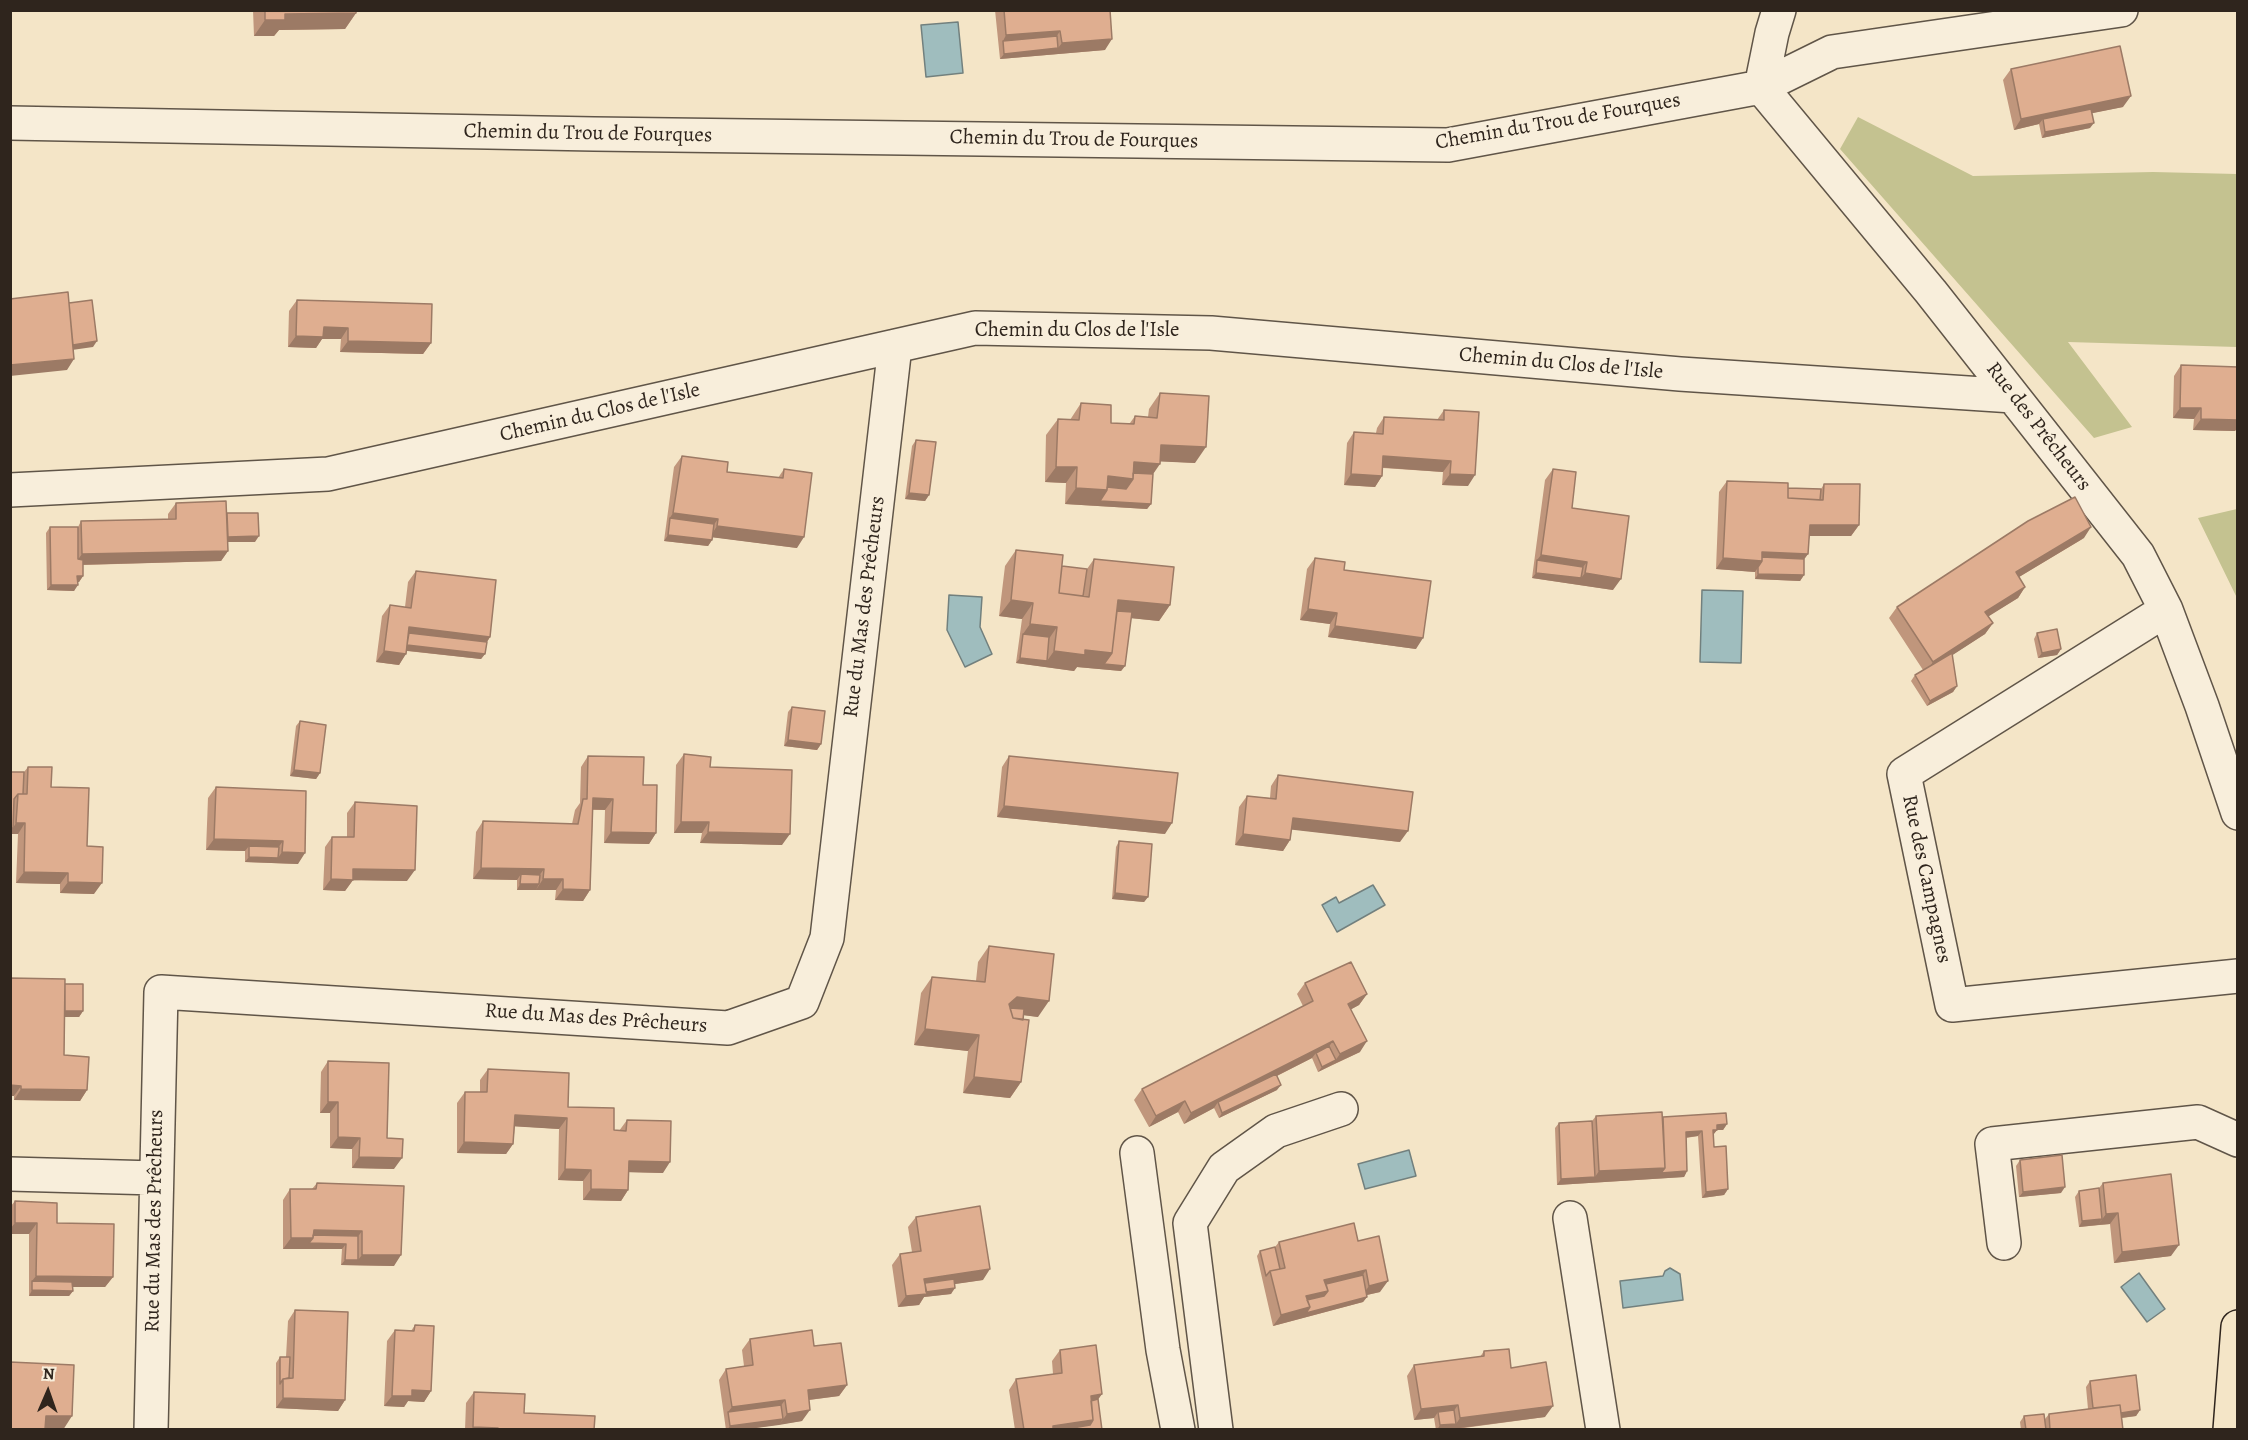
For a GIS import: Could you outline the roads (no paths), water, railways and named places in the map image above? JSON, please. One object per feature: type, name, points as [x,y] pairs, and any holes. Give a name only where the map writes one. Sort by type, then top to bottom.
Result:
[{"type":"main road","points":[[2230,1430],[2238,1327]]},
{"type":"street","points":[[1761,87],[1779,10]]},
{"type":"street","name":"Chemin du Trou de Fourques","points":[[10,123],[594,134],[1448,145],[1761,87],[1832,52],[1956,22],[2121,10]]},
{"type":"street","name":"Rue des Prêcheurs","points":[[1761,87],[1924,283],[2138,555],[2166,610],[2202,706],[2238,813]]},
{"type":"street","name":"Chemin du Clos de l'Isle","points":[[10,490],[328,474],[975,328],[1211,333],[1680,374],[2013,396]]},
{"type":"street","name":"Rue du Mas des Prêcheurs","points":[[150,1430],[161,992],[728,1028],[802,1002],[827,938],[895,346]]},
{"type":"street","name":"Rue des Campagnes","points":[[2166,610],[1904,774],[1952,1005],[2238,976]]},
{"type":"street","points":[[1216,1430],[1190,1223],[1224,1168],[1276,1131],[1341,1109]]},
{"type":"street","points":[[2004,1243],[1992,1144],[2198,1122],[2238,1140]]},
{"type":"street","points":[[1137,1153],[1163,1350],[1178,1430]]},
{"type":"street","points":[[10,1174],[156,1178]]},
{"type":"street","points":[[1570,1218],[1603,1430]]},
{"type":"water","points":[[958,22],[963,73],[926,77],[921,25]]},
{"type":"water","points":[[1702,590],[1743,591],[1741,663],[1700,662]]},
{"type":"water","points":[[949,595],[982,597],[980,627],[992,654],[965,667],[947,630]]},
{"type":"water","points":[[1373,885],[1385,905],[1337,932],[1322,905],[1336,897],[1339,903]]},
{"type":"water","points":[[1409,1150],[1416,1176],[1365,1189],[1358,1164]]},
{"type":"water","points":[[1670,1268],[1680,1274],[1683,1300],[1623,1308],[1620,1281],[1663,1276]]},
{"type":"water","points":[[2139,1273],[2165,1309],[2147,1322],[2121,1287]]}]
